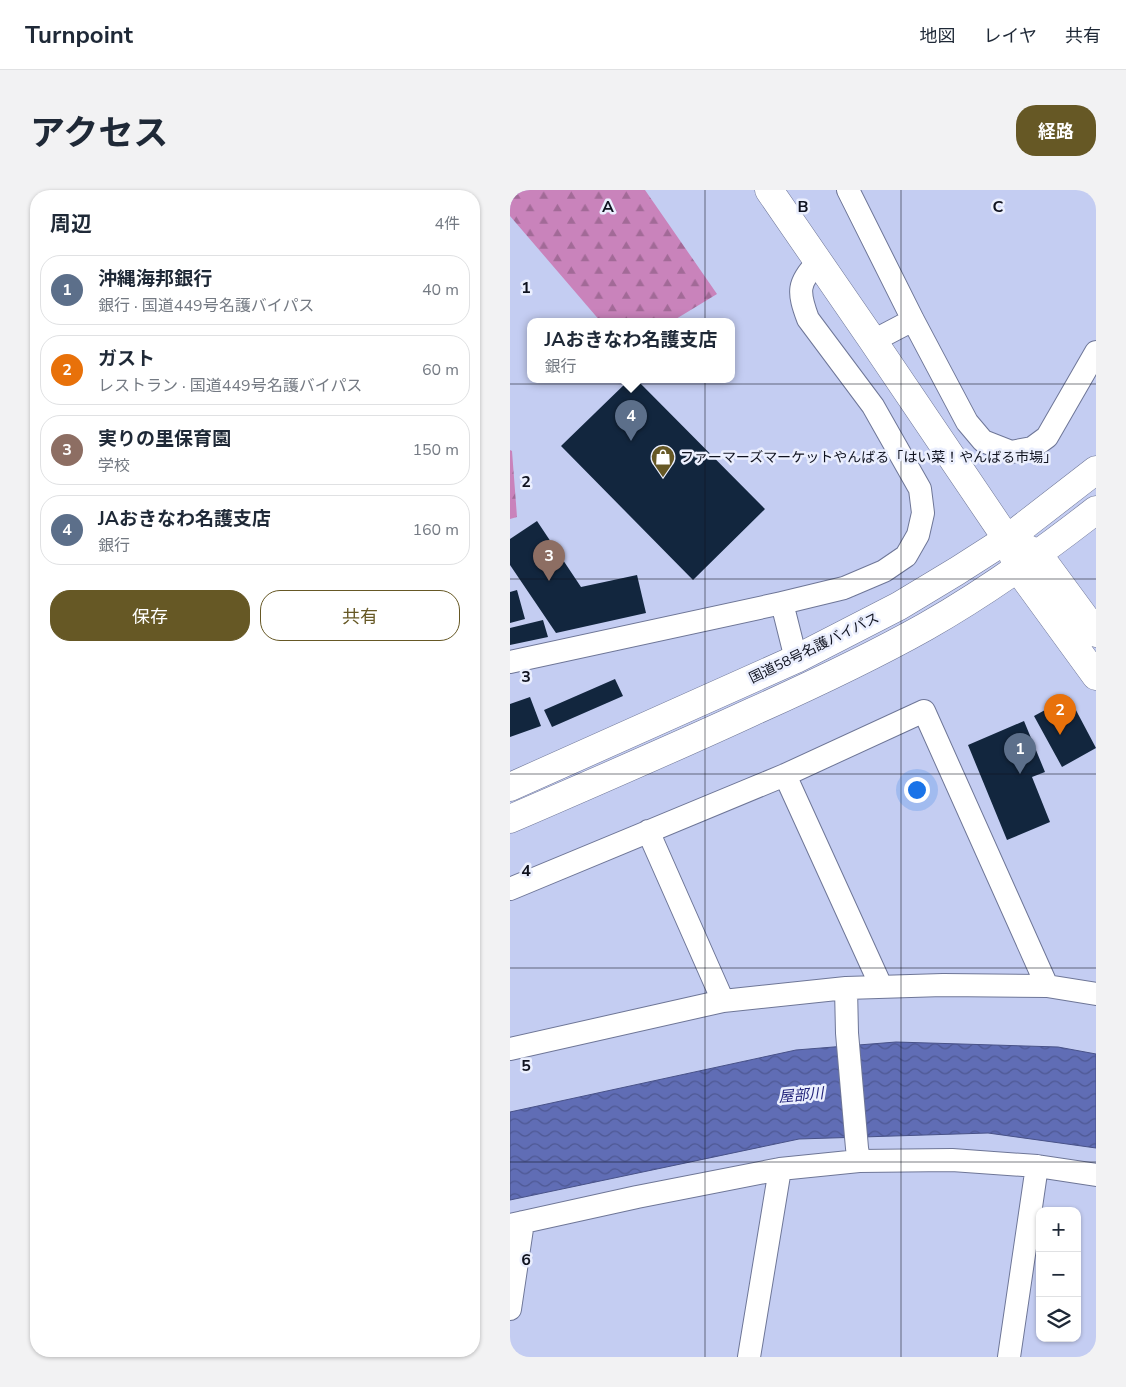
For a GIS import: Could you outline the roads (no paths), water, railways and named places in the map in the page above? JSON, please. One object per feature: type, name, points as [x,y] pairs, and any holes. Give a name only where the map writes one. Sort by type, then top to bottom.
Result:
[{"type":"main road","points":[[769,190],[1007,539],[1096,633]]},
{"type":"main road","name":"国道58号名護バイパス","points":[[510,787],[796,659],[899,606],[1007,539],[1096,470]]},
{"type":"main road","points":[[510,819],[682,744],[856,664],[925,627],[984,591],[1028,562],[1096,510]]},
{"type":"main road","points":[[1028,562],[1096,676]]},
{"type":"street","points":[[848,190],[967,422],[983,441],[1011,452],[1032,448],[1047,437],[1096,352]]},
{"type":"street","points":[[510,662],[844,588],[884,571],[906,556],[918,535],[923,513],[920,489],[873,406],[808,319],[802,304],[801,286],[807,273],[818,262]]},
{"type":"street","points":[[873,341],[913,320]]},
{"type":"street","points":[[782,603],[796,659]]},
{"type":"street","points":[[510,889],[785,775],[924,711],[1047,986]]},
{"type":"street","points":[[785,775],[881,986]]},
{"type":"street","points":[[648,831],[723,1001]]},
{"type":"street","points":[[510,1049],[723,1001],[846,988],[881,986],[1047,986],[1096,994]]},
{"type":"street","points":[[846,988],[846,1034],[858,1154]]},
{"type":"street","points":[[510,1309],[517,1223],[637,1197],[858,1154],[1037,1166],[1096,1175]]},
{"type":"street","points":[[1008,1357],[1037,1166]]},
{"type":"street","points":[[749,1357],[780,1169]]},
{"type":"water","name":"屋部川","points":[[896,1042],[1058,1047],[1096,1054],[1096,1148],[988,1133],[799,1139],[510,1200],[510,1112],[796,1050]]},
{"type":"place","name":"JAおきなわ名護支店","points":[[631,441]]},
{"type":"place","name":"ファーマーズマーケットやんばる「はい菜！やんばる市場」","points":[[663,478]]},
{"type":"place","name":"実りの里保育園","points":[[549,581]]},
{"type":"place","name":"ガスト","points":[[1060,735]]},
{"type":"place","name":"沖縄海邦銀行","points":[[1020,774]]}]
